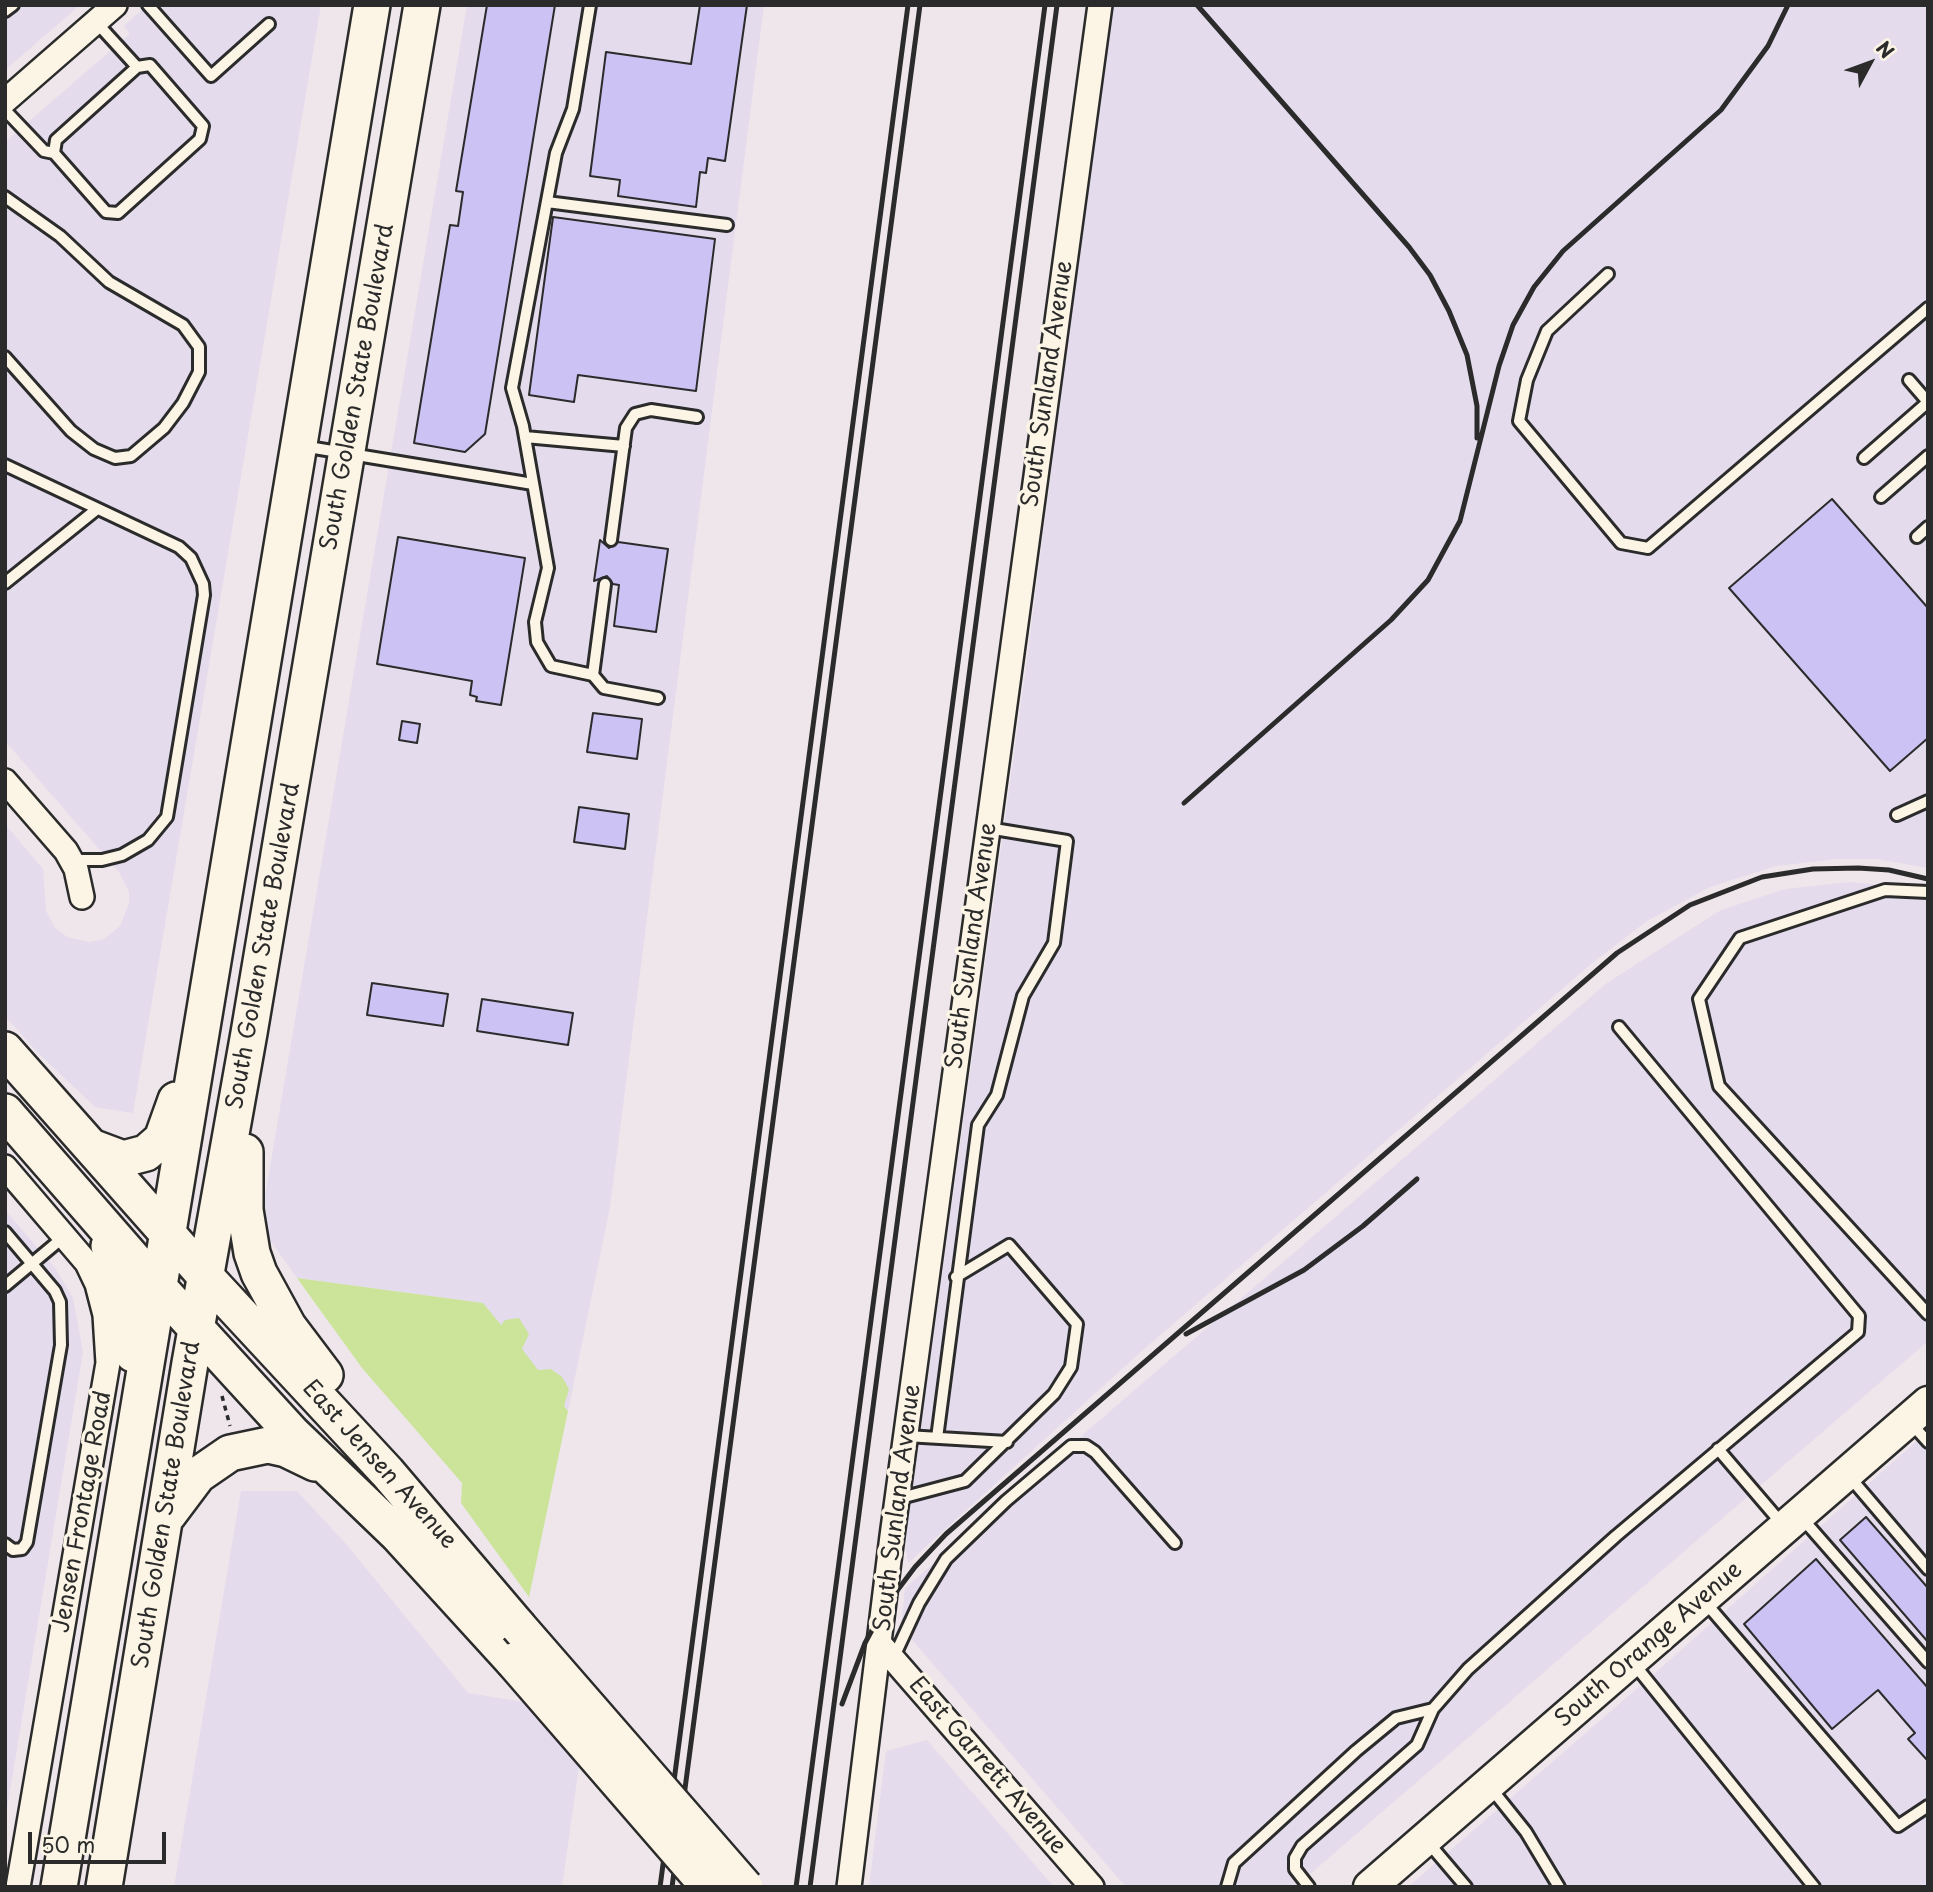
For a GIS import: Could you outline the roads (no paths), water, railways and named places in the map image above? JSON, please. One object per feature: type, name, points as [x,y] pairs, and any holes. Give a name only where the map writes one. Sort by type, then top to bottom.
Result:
[{"type":"main road","name":"South Golden State Boulevard","points":[[104,1887],[196,1329],[249,1033],[422,5]]},
{"type":"main road","name":"South Golden State Boulevard","points":[[60,1887],[370,14]]},
{"type":"main road","points":[[91,1147],[123,1159],[134,1158],[162,1139],[204,1017]]},
{"type":"main road","points":[[249,1033],[245,1198],[248,1235],[259,1273],[288,1326],[459,1555]]},
{"type":"main road","name":"East Jensen Avenue","points":[[12,1062],[206,1277],[341,1420],[745,1887]]},
{"type":"main road","name":"East Jensen Avenue","points":[[5,1112],[196,1329],[327,1468],[390,1526],[513,1661],[709,1887]]},
{"type":"main road","points":[[59,1174],[114,1255],[129,1296],[134,1329],[124,1507]]},
{"type":"main road","points":[[166,1518],[184,1492],[205,1469],[230,1453],[248,1447],[268,1445],[286,1449],[327,1468]]},
{"type":"street","points":[[5,100],[115,5]]},
{"type":"street","name":"South Sunland Avenue","points":[[849,1887],[887,1652],[897,1499],[1100,5]]},
{"type":"street","points":[[5,781],[72,860],[82,897]]},
{"type":"street","name":"Jensen Frontage Road","points":[[5,1167],[66,1235],[87,1263],[97,1284],[105,1315],[108,1363],[18,1887]]},
{"type":"street","name":"South Orange Avenue","points":[[1370,1887],[1847,1474],[1921,1422]]},
{"type":"street","name":"East Garrett Avenue","points":[[887,1652],[1092,1887]]},
{"type":"lane","points":[[5,11],[13,5]]},
{"type":"lane","points":[[148,5],[211,76],[269,24]]},
{"type":"lane","points":[[590,5],[573,109],[556,153],[512,388],[525,437],[548,568],[535,622],[537,642],[551,666],[593,675],[604,688],[658,698]]},
{"type":"lane","points":[[96,22],[137,67]]},
{"type":"lane","points":[[5,110],[44,151],[54,153],[106,212],[118,213],[200,139],[203,126],[150,65],[137,67],[56,140],[54,153]]},
{"type":"lane","points":[[5,197],[60,236],[109,282],[183,325],[199,347],[199,372],[183,403],[164,428],[131,457],[115,458],[94,449],[71,431],[5,357]]},
{"type":"lane","points":[[547,202],[727,225]]},
{"type":"lane","points":[[1608,274],[1547,331],[1527,380],[1519,421],[1620,543],[1648,548],[1928,308]]},
{"type":"lane","points":[[1864,458],[1928,402],[1909,380]]},
{"type":"lane","points":[[611,540],[626,428],[635,414],[651,410],[697,417]]},
{"type":"lane","points":[[525,437],[624,446]]},
{"type":"lane","points":[[299,446],[533,484]]},
{"type":"lane","points":[[1881,497],[1928,456]]},
{"type":"lane","points":[[5,465],[180,547],[199,572],[204,595],[167,817],[148,840],[122,855],[102,860],[72,860]]},
{"type":"lane","points":[[5,583],[97,509]]},
{"type":"lane","points":[[1917,537],[1928,527]]},
{"type":"lane","points":[[593,675],[605,584]]},
{"type":"lane","points":[[1897,815],[1928,801]]},
{"type":"lane","points":[[937,1438],[978,1125],[997,1094],[1023,996],[1054,943],[1067,841],[988,828]]},
{"type":"lane","points":[[1928,892],[1885,890],[1740,939],[1699,999],[1720,1086],[1928,1314]]},
{"type":"lane","points":[[1309,1887],[1296,1869],[1295,1858],[1302,1846],[1417,1745],[1433,1709],[1468,1669],[1616,1536],[1858,1332],[1859,1316],[1619,1027]]},
{"type":"lane","points":[[5,1232],[55,1291],[60,1302],[61,1345],[27,1542],[22,1549],[13,1550],[5,1544]]},
{"type":"lane","points":[[5,1286],[66,1235]]},
{"type":"lane","points":[[897,1499],[965,1481],[1054,1394],[1071,1367],[1077,1324],[1009,1245],[956,1277]]},
{"type":"lane","points":[[906,1436],[1007,1442]]},
{"type":"lane","points":[[887,1652],[946,1559],[1006,1501],[1071,1446],[1077,1444],[1096,1452],[1175,1544]]},
{"type":"lane","points":[[1718,1449],[1792,1521],[1928,1662]]},
{"type":"lane","points":[[1847,1474],[1928,1569]]},
{"type":"lane","points":[[1702,1599],[1898,1826],[1928,1806]]},
{"type":"lane","points":[[1631,1661],[1646,1676],[1814,1887]]},
{"type":"lane","points":[[1227,1887],[1234,1863],[1356,1751],[1396,1718],[1433,1709]]},
{"type":"lane","points":[[1488,1785],[1526,1832],[1559,1887]]},
{"type":"lane","points":[[1425,1839],[1466,1887]]},
{"type":"railway","points":[[660,1887],[908,5]]},
{"type":"railway","points":[[672,1887],[920,5]]},
{"type":"railway","points":[[796,1887],[1045,5]]},
{"type":"railway","points":[[810,1887],[1057,5]]},
{"type":"railway","points":[[1197,5],[1409,247],[1430,275],[1449,311],[1467,355],[1477,406],[1477,438]]},
{"type":"railway","points":[[1184,803],[1391,620],[1428,580],[1460,521],[1499,366],[1513,325],[1534,287],[1563,251],[1721,110],[1768,46],[1788,5]]},
{"type":"railway","points":[[842,1704],[865,1643],[884,1608],[915,1567],[946,1534],[1617,953],[1690,905],[1762,877],[1813,869],[1858,868],[1889,870],[1928,879]]},
{"type":"railway","points":[[1186,1334],[1304,1270],[1363,1226],[1417,1179]]}]
